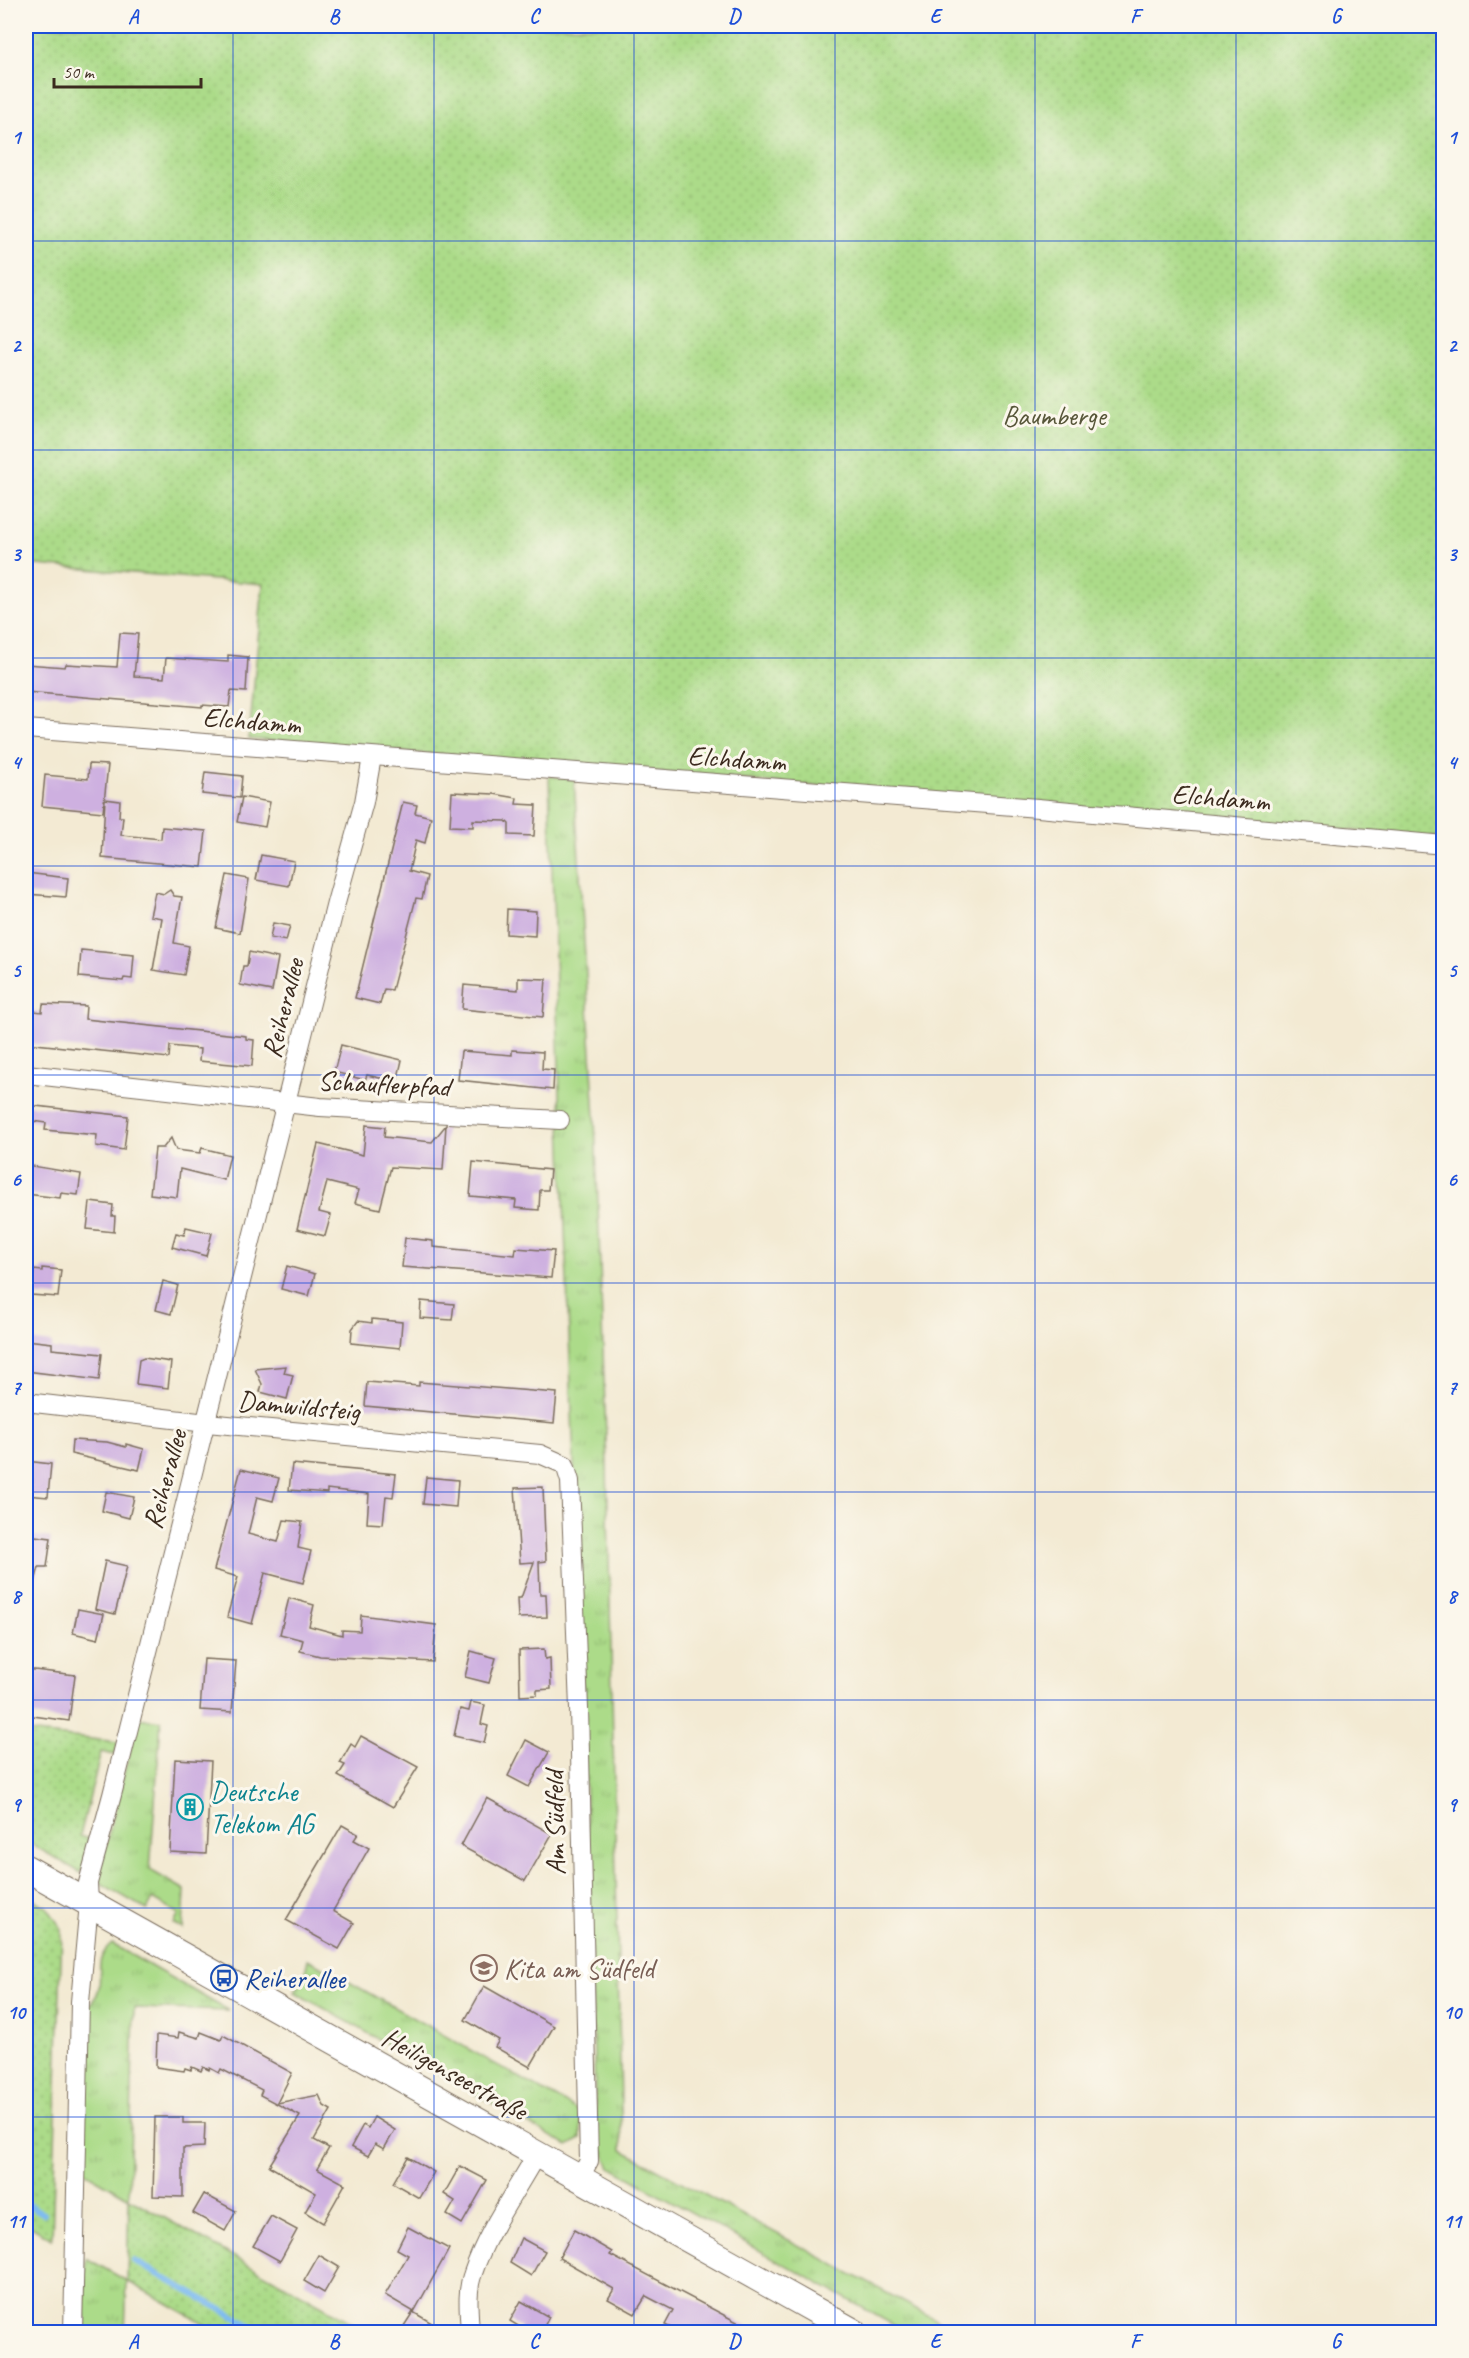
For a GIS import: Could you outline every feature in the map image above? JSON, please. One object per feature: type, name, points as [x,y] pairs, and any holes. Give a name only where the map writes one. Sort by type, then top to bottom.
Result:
[{"type":"main road","name":"Heiligenseestraße","points":[[26,1868],[854,2332]]},
{"type":"street","name":"Elchdamm","points":[[26,729],[1005,805],[1443,845]]},
{"type":"street","name":"Reiherallee","points":[[73,2332],[80,2002],[89,1879],[364,802],[372,757]]},
{"type":"street","name":"Schauflerpfad","points":[[26,1074],[286,1103],[560,1120]]},
{"type":"street","name":"Damwildsteig","points":[[26,1402],[207,1423],[540,1454],[566,1465]]},
{"type":"street","name":"Am Südfeld","points":[[566,1465],[570,1481],[587,2011],[589,2161],[579,2179]]},
{"type":"street","points":[[470,2332],[469,2300],[472,2274],[488,2239],[536,2155]]},
{"type":"green space","name":"Baumberge","points":[[26,26],[1443,26],[1443,838],[249,739],[263,584],[26,564]]},
{"type":"green space","points":[[549,776],[574,779],[595,1118],[607,1466],[622,2150],[959,2332],[906,2332],[610,2167],[596,2135]]},
{"type":"green space","points":[[138,1718],[161,1721],[150,1870],[185,1890],[183,1929],[174,1924],[179,1914],[153,1899],[147,1910],[97,1881]]},
{"type":"green space","points":[[26,1732],[118,1742],[115,1755],[101,1752],[80,1836],[94,1840],[81,1873],[26,1841]]},
{"type":"green space","points":[[26,1896],[47,1907],[62,1929],[52,2239],[26,2224]]},
{"type":"green space","points":[[112,1944],[229,2011],[134,2008],[129,2198],[83,2171],[87,2008],[98,1992],[101,1961]]},
{"type":"green space","points":[[308,1959],[581,2112],[581,2139],[568,2146],[295,1992],[305,1973]]},
{"type":"green space","points":[[129,2198],[369,2332],[219,2332],[127,2281]]},
{"type":"green space","points":[[86,2258],[127,2281],[125,2332],[84,2332]]},
{"type":"building","points":[[120,633],[138,634],[134,676],[164,678],[166,658],[228,662],[228,655],[248,657],[246,692],[231,691],[229,707],[202,705],[202,707],[26,692],[26,664],[117,667]]},
{"type":"building","points":[[89,764],[108,765],[103,812],[42,806],[45,775],[88,779]]},
{"type":"building","points":[[205,772],[242,776],[240,798],[202,794]]},
{"type":"building","points":[[452,792],[494,794],[517,798],[516,804],[536,805],[534,836],[509,835],[509,824],[506,821],[473,820],[473,827],[450,826]]},
{"type":"building","points":[[242,797],[270,802],[265,827],[237,822]]},
{"type":"building","points":[[105,799],[120,801],[119,817],[123,817],[121,835],[161,839],[162,827],[206,831],[202,867],[102,858]]},
{"type":"building","points":[[403,802],[417,805],[415,813],[431,817],[425,843],[416,840],[409,871],[427,876],[422,899],[416,898],[392,990],[384,989],[380,1004],[355,998]]},
{"type":"building","points":[[261,855],[294,861],[289,886],[256,880]]},
{"type":"building","points":[[26,873],[68,878],[66,897],[26,894]]},
{"type":"building","points":[[227,875],[249,879],[240,933],[216,928]]},
{"type":"building","points":[[170,890],[174,896],[182,897],[174,943],[189,946],[184,975],[153,970],[162,918],[150,916],[155,892],[164,894]]},
{"type":"building","points":[[507,909],[536,911],[535,936],[506,934]]},
{"type":"building","points":[[273,923],[290,926],[286,941],[270,938]]},
{"type":"building","points":[[81,950],[134,955],[132,979],[124,978],[123,981],[79,977]]},
{"type":"building","points":[[249,952],[278,958],[272,991],[240,985],[243,966],[247,966]]},
{"type":"building","points":[[518,978],[546,979],[543,1017],[462,1009],[464,985],[518,990]]},
{"type":"building","points":[[43,1004],[86,1006],[85,1019],[246,1036],[246,1039],[254,1040],[252,1066],[199,1061],[200,1049],[170,1046],[169,1058],[26,1043],[26,1010],[42,1012]]},
{"type":"building","points":[[341,1045],[402,1060],[397,1082],[367,1075],[365,1080],[334,1072]]},
{"type":"building","points":[[512,1050],[543,1052],[542,1069],[554,1070],[553,1090],[458,1080],[461,1051],[512,1055]]},
{"type":"building","points":[[26,1105],[128,1116],[124,1150],[96,1146],[97,1135],[45,1130],[46,1123],[26,1120]]},
{"type":"building","points":[[366,1125],[385,1127],[384,1137],[432,1142],[446,1125],[443,1170],[391,1167],[380,1209],[355,1203],[359,1190],[327,1182],[319,1212],[331,1215],[325,1236],[297,1229],[318,1144],[363,1155]]},
{"type":"building","points":[[171,1138],[176,1150],[200,1153],[202,1148],[230,1155],[224,1180],[180,1169],[177,1197],[150,1194],[155,1148],[163,1148]]},
{"type":"building","points":[[473,1162],[550,1170],[548,1190],[540,1190],[539,1210],[515,1208],[516,1200],[470,1196]]},
{"type":"building","points":[[26,1165],[81,1174],[78,1195],[61,1193],[60,1198],[26,1194]]},
{"type":"building","points":[[90,1202],[113,1205],[114,1232],[87,1229]]},
{"type":"building","points":[[186,1227],[212,1233],[206,1256],[172,1247],[176,1233],[184,1235]]},
{"type":"building","points":[[405,1238],[433,1241],[433,1247],[515,1255],[516,1248],[554,1251],[551,1278],[402,1267]]},
{"type":"building","points":[[287,1266],[315,1274],[309,1296],[281,1289]]},
{"type":"building","points":[[42,1268],[61,1270],[58,1297],[31,1295],[34,1270],[42,1271]]},
{"type":"building","points":[[163,1281],[178,1285],[171,1314],[156,1310]]},
{"type":"building","points":[[421,1301],[454,1304],[452,1320],[420,1318]]},
{"type":"building","points":[[372,1319],[402,1322],[400,1348],[351,1343],[352,1329],[358,1321],[372,1323]]},
{"type":"building","points":[[26,1340],[52,1343],[52,1349],[102,1354],[99,1380],[26,1371]]},
{"type":"building","points":[[144,1358],[171,1362],[168,1388],[136,1384],[139,1360]]},
{"type":"building","points":[[286,1366],[284,1373],[293,1375],[287,1399],[260,1392],[262,1384],[255,1369]]},
{"type":"building","points":[[367,1382],[419,1386],[419,1382],[557,1393],[554,1423],[365,1406]]},
{"type":"building","points":[[72,1440],[107,1442],[126,1447],[126,1444],[144,1449],[139,1470],[71,1454]]},
{"type":"building","points":[[26,1461],[51,1464],[48,1497],[26,1495]]},
{"type":"building","points":[[292,1464],[396,1474],[393,1497],[386,1496],[383,1524],[367,1523],[369,1494],[327,1489],[327,1493],[289,1490]]},
{"type":"building","points":[[241,1469],[279,1478],[273,1501],[257,1497],[248,1534],[278,1542],[284,1520],[302,1522],[298,1548],[311,1551],[303,1583],[265,1573],[252,1624],[227,1617],[238,1577],[214,1570]]},
{"type":"building","points":[[426,1477],[458,1480],[456,1507],[423,1504]]},
{"type":"building","points":[[543,1487],[546,1561],[539,1562],[540,1594],[546,1594],[547,1617],[518,1618],[517,1598],[521,1598],[534,1562],[520,1563],[515,1488]]},
{"type":"building","points":[[106,1492],[134,1497],[129,1518],[102,1511]]},
{"type":"building","points":[[26,1535],[51,1538],[47,1567],[39,1567],[31,1597],[26,1596]]},
{"type":"building","points":[[105,1561],[127,1566],[115,1614],[95,1609]]},
{"type":"building","points":[[289,1598],[314,1605],[309,1626],[342,1635],[342,1630],[360,1631],[361,1615],[436,1625],[433,1662],[320,1656],[300,1651],[303,1640],[280,1634]]},
{"type":"building","points":[[78,1609],[104,1614],[98,1639],[73,1633]]},
{"type":"building","points":[[544,1649],[545,1659],[550,1658],[551,1689],[537,1690],[537,1695],[520,1696],[519,1650]]},
{"type":"building","points":[[471,1651],[496,1658],[489,1683],[465,1677]]},
{"type":"building","points":[[204,1659],[236,1661],[232,1712],[200,1710]]},
{"type":"building","points":[[26,1669],[75,1675],[69,1721],[26,1715]]},
{"type":"building","points":[[471,1702],[485,1705],[481,1724],[488,1726],[484,1743],[454,1736],[460,1709],[469,1711]]},
{"type":"building","points":[[361,1736],[418,1767],[393,1807],[338,1776],[345,1765],[340,1763],[351,1744],[355,1747]]},
{"type":"building","points":[[526,1740],[549,1752],[529,1787],[508,1776]]},
{"type":"building","name":"Deutsche Telekom AG","points":[[175,1759],[211,1761],[206,1854],[170,1852]]},
{"type":"building","points":[[487,1798],[552,1834],[525,1881],[461,1846]]},
{"type":"building","points":[[342,1825],[358,1834],[354,1840],[369,1848],[333,1911],[354,1923],[339,1949],[286,1920]]},
{"type":"building","points":[[484,1986],[554,2026],[530,2067],[495,2047],[499,2040],[465,2020]]},
{"type":"building","points":[[179,2032],[199,2038],[201,2032],[221,2040],[223,2035],[292,2073],[277,2103],[319,2095],[324,2106],[331,2110],[314,2140],[329,2148],[317,2169],[345,2184],[323,2223],[305,2212],[316,2193],[269,2166],[300,2116],[260,2095],[262,2090],[221,2069],[219,2073],[203,2067],[201,2071],[192,2067],[191,2070],[185,2068],[184,2071],[156,2067],[157,2035],[178,2038]]},
{"type":"building","points":[[155,2117],[183,2117],[183,2123],[205,2123],[204,2147],[183,2148],[183,2197],[153,2196]]},
{"type":"building","points":[[374,2117],[395,2130],[384,2149],[375,2144],[368,2156],[351,2147],[363,2125],[368,2128]]},
{"type":"building","points":[[408,2157],[434,2172],[419,2198],[393,2183]]},
{"type":"building","points":[[460,2166],[487,2180],[462,2224],[447,2215],[455,2201],[444,2194]]},
{"type":"building","points":[[204,2194],[236,2211],[225,2231],[193,2213]]},
{"type":"building","points":[[271,2216],[297,2230],[280,2261],[253,2246]]},
{"type":"building","points":[[408,2227],[449,2249],[414,2312],[385,2295],[408,2255],[397,2249]]},
{"type":"building","points":[[574,2230],[612,2252],[610,2255],[756,2332],[679,2332],[665,2325],[673,2310],[646,2296],[635,2314],[608,2299],[614,2289],[559,2258]]},
{"type":"building","points":[[521,2238],[545,2251],[531,2276],[510,2263]]},
{"type":"building","points":[[319,2255],[339,2267],[324,2293],[304,2281]]},
{"type":"building","points":[[521,2301],[549,2317],[541,2332],[518,2332],[520,2327],[510,2321]]},
{"type":"building","points":[[413,2312],[447,2332],[400,2332]]},
{"type":"waterway","points":[[26,2203],[44,2214]]},
{"type":"waterway","points":[[134,2261],[262,2332]]},
{"type":"place","name":"Deutsche Telekom AG","points":[[190,1807]]},
{"type":"place","name":"Kita am Südfeld","points":[[484,1968]]},
{"type":"place","name":"Reiherallee","points":[[224,1978]]}]
